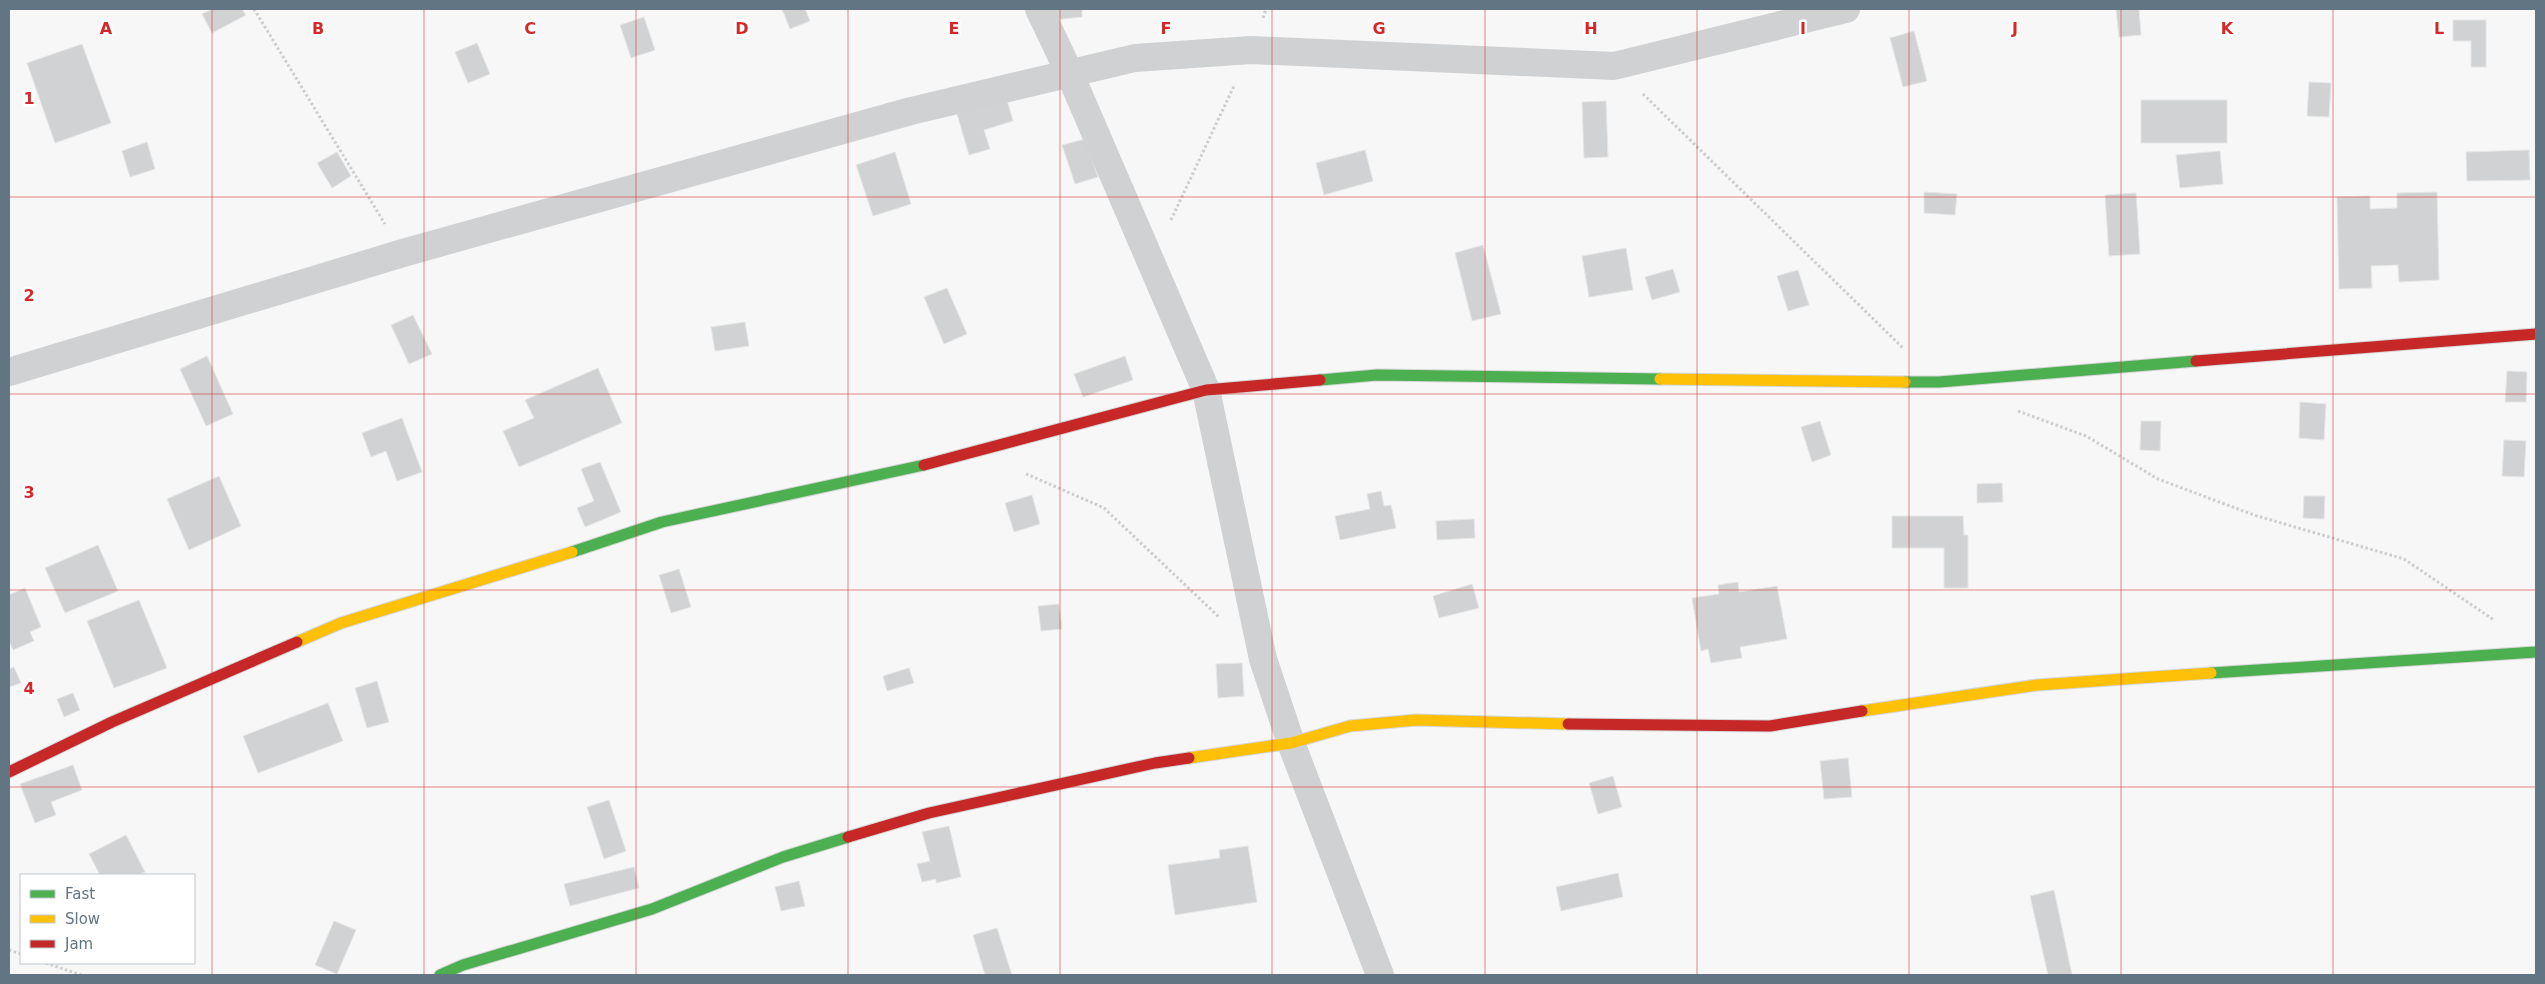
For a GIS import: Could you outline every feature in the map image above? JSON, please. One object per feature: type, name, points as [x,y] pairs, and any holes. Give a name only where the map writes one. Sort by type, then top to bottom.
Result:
[{"type":"street","points":[[1039,9],[1069,72],[1206,390],[1263,659],[1291,743],[1380,975]]},
{"type":"street","points":[[9,372],[403,252],[911,111],[1069,72],[1135,58],[1251,50],[1614,66],[1846,9]]},
{"type":"street","points":[[9,772],[112,722],[341,624],[662,522],[842,484],[975,453],[1206,390],[1377,375],[1939,382],[2536,334]]},
{"type":"street","points":[[440,975],[463,965],[652,909],[783,857],[929,813],[1155,763],[1291,743],[1350,726],[1416,720],[1719,727],[1770,726],[2037,684],[2536,652]]},
{"type":"path","points":[[254,9],[403,252]]},
{"type":"path","points":[[1150,263],[1251,50],[1266,9]]},
{"type":"path","points":[[975,453],[1104,508],[1220,618]]},
{"type":"path","points":[[49,964],[81,975]]},
{"type":"building","points":[[213,9],[242,9],[246,15],[212,33],[202,14]]},
{"type":"building","points":[[782,9],[805,9],[810,21],[790,29]]},
{"type":"building","points":[[1051,9],[1082,9],[1082,17],[1052,20]]},
{"type":"building","points":[[2116,9],[2139,9],[2141,35],[2119,37]]},
{"type":"building","points":[[644,17],[655,50],[631,58],[620,25]]},
{"type":"building","points":[[2453,20],[2486,20],[2486,67],[2471,67],[2471,41],[2453,41]]},
{"type":"building","points":[[1914,31],[1927,81],[1903,87],[1890,38]]},
{"type":"building","points":[[477,43],[490,74],[468,83],[455,52]]},
{"type":"building","points":[[82,44],[111,123],[55,143],[27,63]]},
{"type":"building","points":[[2309,82],[2331,83],[2329,117],[2307,116]]},
{"type":"building","points":[[1007,100],[1013,121],[984,130],[990,149],[969,155],[957,114]]},
{"type":"building","points":[[2141,100],[2227,100],[2227,143],[2141,143]]},
{"type":"building","points":[[1606,101],[1608,157],[1584,158],[1582,102]]},
{"type":"building","points":[[1085,139],[1098,177],[1075,184],[1062,145]]},
{"type":"building","points":[[147,142],[155,169],[130,177],[122,151]]},
{"type":"building","points":[[1365,150],[1373,181],[1324,195],[1316,163]]},
{"type":"building","points":[[2529,150],[2530,180],[2467,181],[2466,152]]},
{"type":"building","points":[[2220,151],[2223,184],[2180,188],[2176,155]]},
{"type":"building","points":[[337,152],[351,176],[332,188],[317,163]]},
{"type":"building","points":[[895,152],[911,204],[873,216],[856,165]]},
{"type":"building","points":[[1924,192],[1957,194],[1955,215],[1924,213]]},
{"type":"building","points":[[2437,192],[2439,280],[2399,282],[2398,265],[2371,266],[2372,288],[2339,289],[2337,197],[2370,196],[2370,209],[2397,208],[2397,193]]},
{"type":"building","points":[[2136,193],[2140,254],[2109,256],[2105,195]]},
{"type":"building","points":[[1483,245],[1501,314],[1472,321],[1455,253]]},
{"type":"building","points":[[1626,248],[1633,290],[1589,297],[1582,256]]},
{"type":"building","points":[[1673,269],[1680,292],[1652,300],[1645,277]]},
{"type":"building","points":[[1798,270],[1809,305],[1788,311],[1777,276]]},
{"type":"building","points":[[947,288],[967,334],[944,344],[924,297]]},
{"type":"building","points":[[413,315],[432,354],[409,364],[391,325]]},
{"type":"building","points":[[745,322],[749,346],[715,351],[711,327]]},
{"type":"building","points":[[207,356],[233,414],[206,426],[180,369]]},
{"type":"building","points":[[1125,356],[1133,380],[1083,397],[1074,374]]},
{"type":"building","points":[[598,368],[622,423],[519,467],[503,431],[534,418],[525,400]]},
{"type":"building","points":[[2507,371],[2527,372],[2526,402],[2505,402]]},
{"type":"building","points":[[2300,402],[2326,404],[2324,440],[2299,438]]},
{"type":"building","points":[[402,418],[422,472],[397,481],[386,451],[371,457],[362,433]]},
{"type":"building","points":[[1820,421],[1831,455],[1812,462],[1801,427]]},
{"type":"building","points":[[2141,421],[2161,421],[2160,451],[2140,450]]},
{"type":"building","points":[[2504,440],[2526,441],[2524,477],[2502,476]]},
{"type":"building","points":[[600,462],[621,512],[585,527],[577,508],[594,501],[581,469]]},
{"type":"building","points":[[219,476],[241,526],[189,550],[167,499]]},
{"type":"building","points":[[2002,483],[2003,502],[1977,503],[1977,484]]},
{"type":"building","points":[[1381,491],[1384,506],[1391,505],[1396,528],[1340,540],[1335,516],[1370,509],[1367,494]]},
{"type":"building","points":[[1032,495],[1040,524],[1014,532],[1005,503]]},
{"type":"building","points":[[2304,496],[2325,496],[2324,519],[2303,518]]},
{"type":"building","points":[[1892,516],[1963,516],[1964,535],[1968,535],[1968,588],[1944,588],[1944,548],[1892,548]]},
{"type":"building","points":[[1474,519],[1475,538],[1437,540],[1436,521]]},
{"type":"building","points":[[98,545],[118,591],[65,613],[45,568]]},
{"type":"building","points":[[679,569],[691,607],[671,613],[659,575]]},
{"type":"building","points":[[1738,582],[1739,592],[1777,586],[1787,639],[1740,647],[1742,658],[1711,663],[1708,649],[1701,651],[1692,598],[1719,594],[1718,585]]},
{"type":"building","points":[[1472,584],[1479,608],[1439,618],[1433,596]]},
{"type":"building","points":[[25,588],[41,627],[30,632],[34,641],[13,650],[9,641],[9,595]]},
{"type":"building","points":[[139,600],[167,668],[114,688],[87,621]]},
{"type":"building","points":[[1059,604],[1062,629],[1041,631],[1038,606]]},
{"type":"building","points":[[1242,663],[1244,696],[1218,698],[1216,664]]},
{"type":"building","points":[[14,667],[21,683],[9,687],[9,669]]},
{"type":"building","points":[[909,668],[914,683],[887,691],[883,676]]},
{"type":"building","points":[[377,681],[389,722],[367,728],[355,688]]},
{"type":"building","points":[[73,693],[80,710],[64,717],[57,699]]},
{"type":"building","points":[[328,703],[343,741],[258,773],[243,736]]},
{"type":"building","points":[[1848,758],[1852,797],[1824,799],[1820,761]]},
{"type":"building","points":[[73,765],[82,790],[51,802],[56,815],[35,823],[20,784]]},
{"type":"building","points":[[1613,776],[1622,807],[1598,814],[1589,783]]},
{"type":"building","points":[[609,800],[626,851],[604,859],[587,807]]},
{"type":"building","points":[[949,826],[961,877],[936,883],[936,879],[922,882],[917,864],[930,861],[922,832]]},
{"type":"building","points":[[126,835],[145,872],[140,874],[99,874],[89,854]]},
{"type":"building","points":[[1248,846],[1257,902],[1175,915],[1168,865],[1220,858],[1219,850]]},
{"type":"building","points":[[634,867],[639,888],[570,906],[564,884]]},
{"type":"building","points":[[1618,873],[1623,897],[1561,911],[1556,887]]},
{"type":"building","points":[[799,881],[805,906],[781,911],[775,887]]},
{"type":"building","points":[[2054,890],[2072,975],[2048,975],[2030,896]]},
{"type":"building","points":[[334,921],[356,930],[337,974],[315,965]]},
{"type":"building","points":[[997,928],[1012,975],[985,975],[973,935]]},
{"type":"traffic: fast","points":[[1905,382],[1939,382],[2196,361]]},
{"type":"traffic: fast","points":[[1320,380],[1377,375],[1660,379]]},
{"type":"traffic: fast","points":[[572,552],[662,522],[924,465]]},
{"type":"traffic: fast","points":[[2211,673],[2536,652]]},
{"type":"traffic: fast","points":[[440,975],[463,965],[652,909],[783,857],[848,837]]},
{"type":"traffic: slow","points":[[1660,379],[1905,382]]},
{"type":"traffic: slow","points":[[297,642],[341,623],[572,552]]},
{"type":"traffic: slow","points":[[1862,711],[2037,685],[2211,673]]},
{"type":"traffic: slow","points":[[1189,758],[1291,743],[1350,726],[1416,720],[1568,724]]},
{"type":"traffic: jam","points":[[2196,361],[2536,334]]},
{"type":"traffic: jam","points":[[924,465],[1206,390],[1320,380]]},
{"type":"traffic: jam","points":[[9,772],[112,722],[297,642]]},
{"type":"traffic: jam","points":[[1568,724],[1770,726],[1862,711]]},
{"type":"traffic: jam","points":[[848,837],[929,813],[1155,763],[1189,758]]}]
